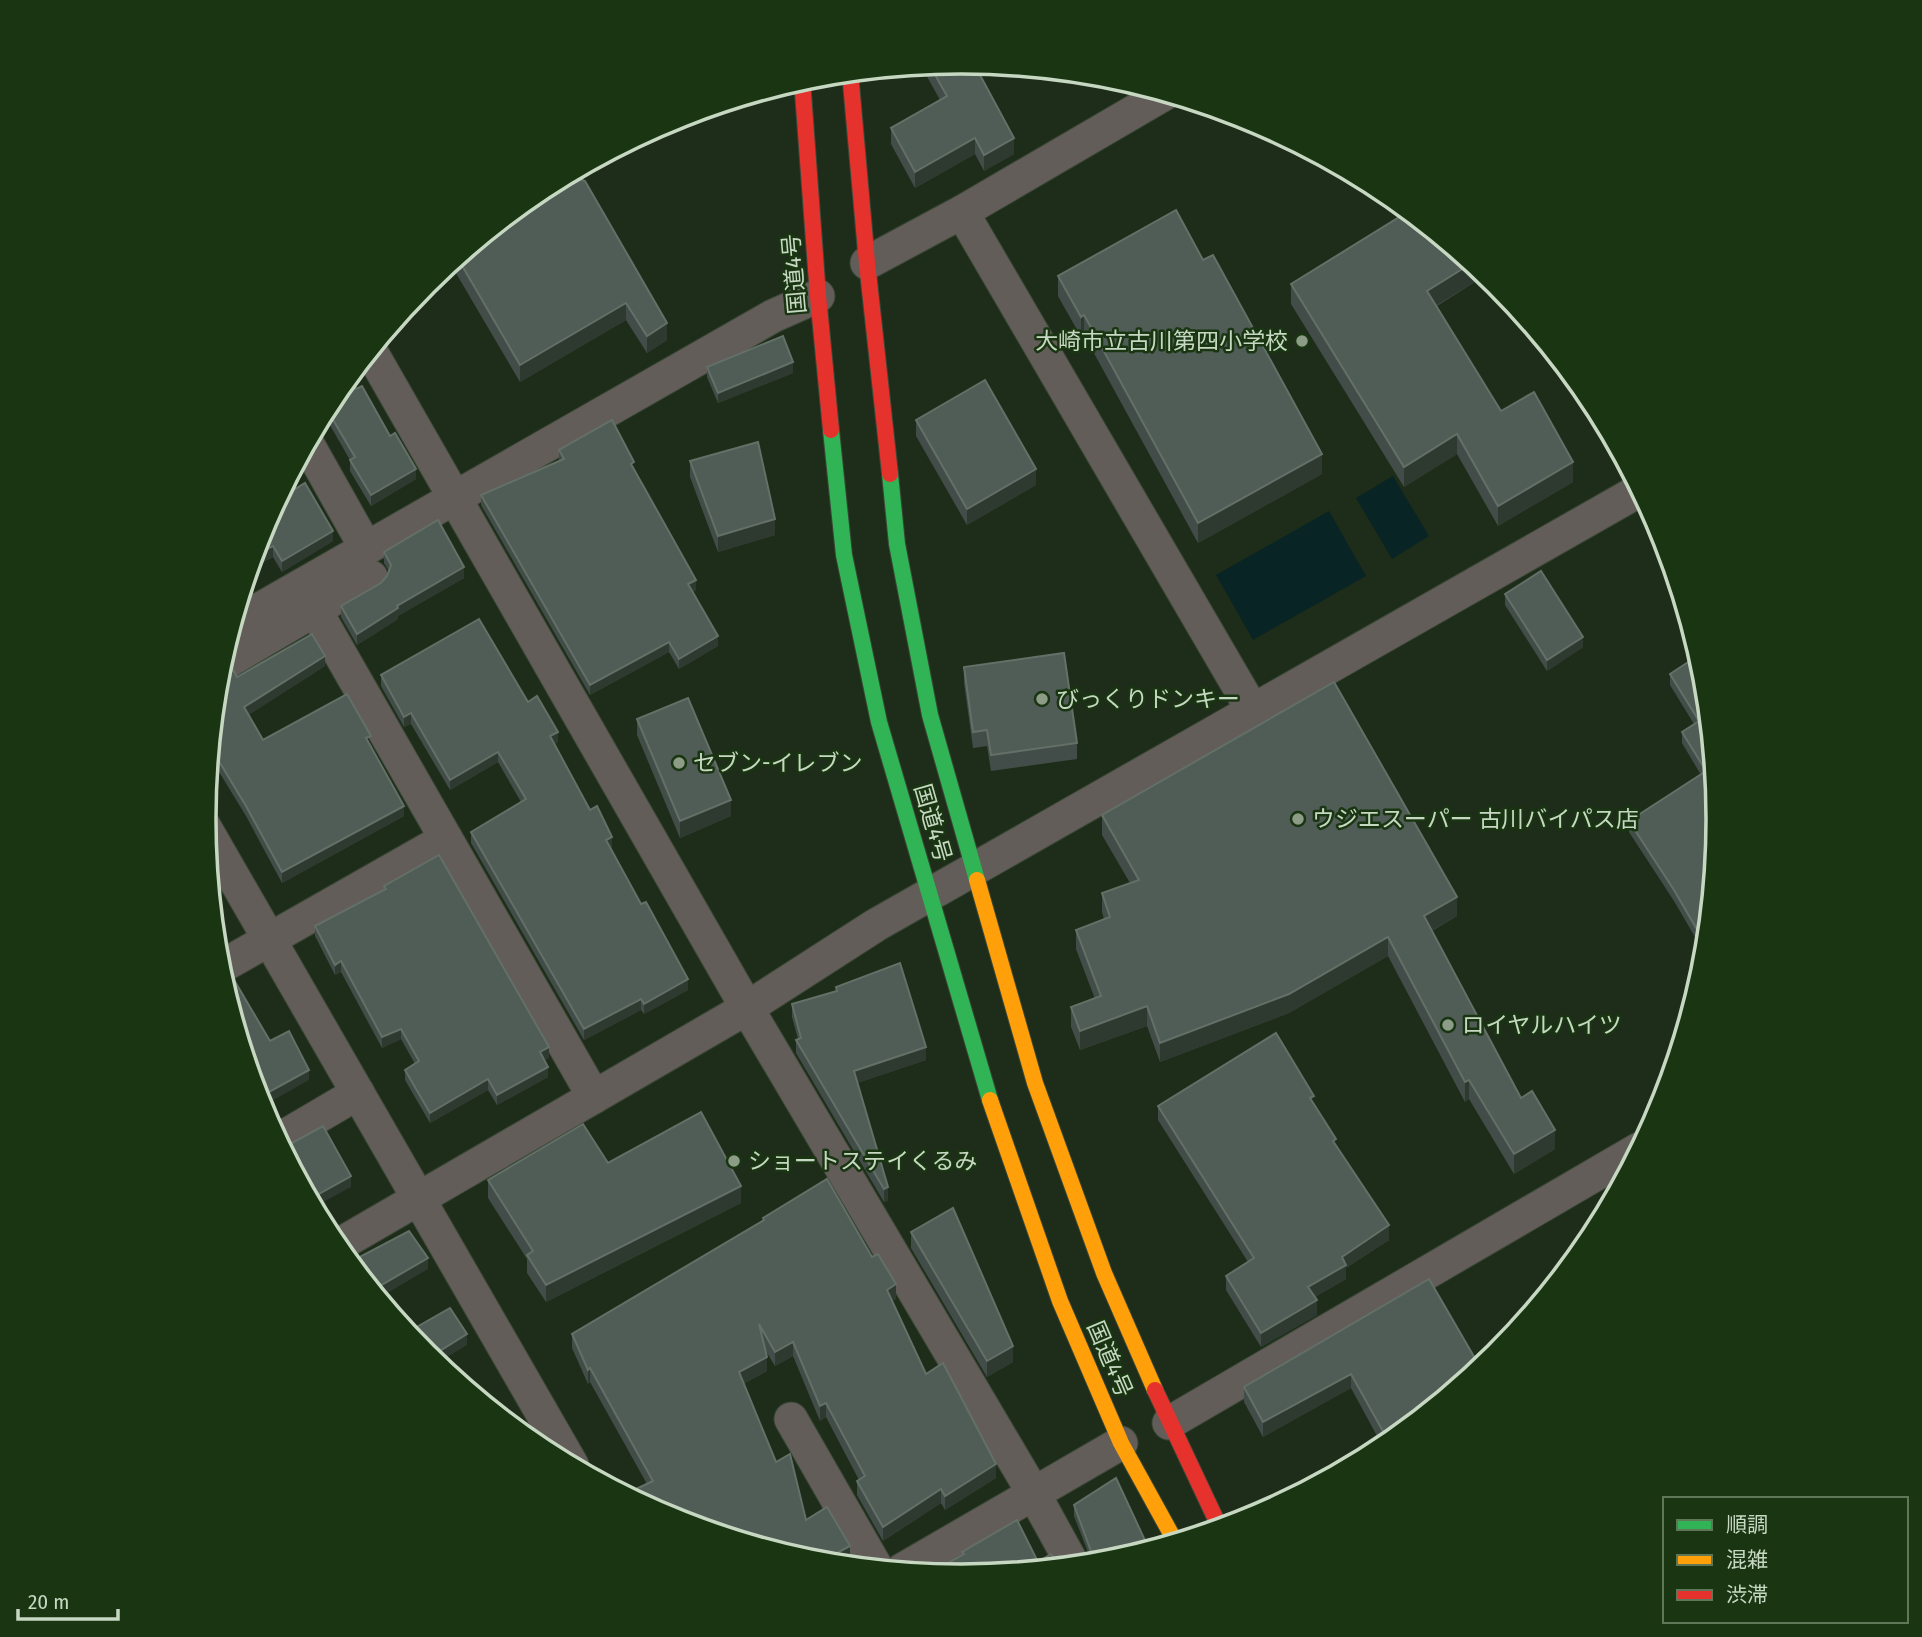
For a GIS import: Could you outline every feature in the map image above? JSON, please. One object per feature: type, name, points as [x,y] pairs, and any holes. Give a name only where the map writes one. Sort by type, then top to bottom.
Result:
[{"type":"highway","name":"国道4号","points":[[851,82],[897,544],[930,715],[1035,1083],[1104,1273],[1168,1423],[1215,1518]]},
{"type":"highway","name":"国道4号","points":[[803,91],[818,296],[844,555],[879,722],[998,1123],[1060,1301],[1121,1443],[1171,1533]]},
{"type":"street","points":[[867,263],[1155,99]]},
{"type":"street","points":[[961,212],[1253,711]]},
{"type":"street","points":[[234,658],[315,610],[368,562],[456,496],[773,316],[818,296]]},
{"type":"street","points":[[375,359],[747,1009],[1068,1555]]},
{"type":"street","points":[[312,453],[368,562]]},
{"type":"street","points":[[348,1240],[747,1009],[876,925],[1632,496]]},
{"type":"street","points":[[243,620],[368,562]]},
{"type":"street","points":[[315,610],[594,1097]]},
{"type":"street","points":[[230,962],[446,838]]},
{"type":"street","points":[[217,847],[562,1447]]},
{"type":"street","points":[[287,1135],[358,1093]]},
{"type":"street","points":[[1168,1423],[1624,1158]]},
{"type":"street","points":[[792,1419],[871,1558]]},
{"type":"street","points":[[916,1562],[1121,1443]]},
{"type":"water","points":[[1393,476],[1429,536],[1392,559],[1356,498]]},
{"type":"water","points":[[1329,511],[1366,576],[1253,640],[1216,575]]},
{"type":"building","points":[[980,74],[1014,138],[984,155],[975,138],[915,172],[891,128],[947,96],[935,75]]},
{"type":"building","points":[[580,179],[585,181],[667,323],[647,336],[626,303],[520,365],[462,266],[507,227]]},
{"type":"building","points":[[1176,210],[1203,260],[1213,255],[1322,454],[1198,523],[1084,315],[1081,317],[1058,276]]},
{"type":"building","points":[[1400,217],[1463,269],[1427,291],[1501,411],[1534,392],[1573,462],[1498,506],[1457,434],[1404,467],[1291,284]]},
{"type":"building","points":[[783,336],[793,362],[718,393],[707,367]]},
{"type":"building","points":[[985,380],[1036,469],[967,509],[916,420]]},
{"type":"building","points":[[362,386],[390,436],[395,433],[416,469],[371,495],[350,460],[355,457],[333,419],[355,387],[356,389]]},
{"type":"building","points":[[612,420],[634,462],[631,464],[696,580],[688,584],[718,636],[679,659],[669,642],[590,685],[481,495],[564,459],[559,450]]},
{"type":"building","points":[[758,442],[775,519],[718,536],[690,461]]},
{"type":"building","points":[[305,483],[333,531],[282,561],[273,546],[267,549],[293,489]]},
{"type":"building","points":[[438,520],[464,567],[397,606],[398,608],[357,634],[341,606],[381,583],[387,576],[391,565],[384,552]]},
{"type":"building","points":[[1541,571],[1583,637],[1547,660],[1505,594]]},
{"type":"building","points":[[479,619],[528,702],[537,696],[558,732],[550,736],[590,810],[597,806],[612,837],[606,840],[641,904],[646,902],[688,979],[644,1004],[641,999],[584,1029],[471,832],[526,799],[498,752],[450,780],[411,713],[404,717],[381,675]]},
{"type":"building","points":[[312,634],[325,656],[244,707],[263,740],[347,694],[371,736],[366,738],[404,806],[282,872],[219,761],[231,671],[233,670],[237,677]]},
{"type":"building","points":[[1064,653],[1077,743],[991,755],[987,730],[973,732],[964,667]]},
{"type":"building","points":[[1689,661],[1700,721],[1704,767],[1682,732],[1699,721],[1670,674]]},
{"type":"building","points":[[1334,682],[1457,897],[1424,916],[1521,1098],[1532,1091],[1555,1130],[1514,1154],[1469,1080],[1465,1082],[1388,937],[1289,994],[1160,1043],[1147,1006],[1080,1031],[1071,1007],[1101,996],[1076,930],[1110,917],[1102,893],[1139,880],[1102,815]]},
{"type":"building","points":[[688,698],[731,800],[680,821],[637,719]]},
{"type":"building","points":[[1704,772],[1704,867],[1698,931],[1674,890],[1629,821]]},
{"type":"building","points":[[439,855],[549,1047],[540,1052],[548,1067],[497,1095],[488,1079],[430,1113],[405,1070],[419,1061],[401,1029],[382,1037],[341,961],[335,965],[315,926],[386,889],[384,886]]},
{"type":"building","points":[[900,963],[926,1047],[854,1071],[888,1187],[884,1189],[796,1040],[801,1038],[792,1004],[837,991],[836,987]]},
{"type":"building","points":[[233,979],[270,1041],[289,1031],[309,1070],[269,1092],[241,1011]]},
{"type":"building","points":[[1276,1033],[1314,1096],[1310,1098],[1336,1139],[1333,1141],[1389,1225],[1342,1257],[1346,1265],[1308,1287],[1317,1300],[1261,1333],[1226,1276],[1254,1258],[1158,1106]]},
{"type":"building","points":[[701,1112],[741,1186],[546,1285],[527,1255],[533,1251],[488,1180],[583,1124],[608,1163]]},
{"type":"building","points":[[323,1126],[351,1176],[318,1194],[291,1144]]},
{"type":"building","points":[[827,1179],[872,1257],[878,1254],[896,1284],[887,1290],[926,1374],[943,1363],[996,1464],[945,1496],[941,1489],[883,1527],[857,1481],[865,1476],[826,1403],[820,1406],[793,1342],[775,1352],[759,1324],[767,1357],[739,1372],[776,1462],[790,1454],[806,1520],[827,1507],[850,1546],[838,1553],[768,1538],[722,1524],[636,1489],[653,1481],[590,1368],[588,1370],[572,1334],[764,1220],[763,1218]]},
{"type":"building","points":[[953,1208],[1013,1346],[987,1361],[911,1232]]},
{"type":"building","points":[[409,1231],[428,1258],[381,1285],[360,1257]]},
{"type":"building","points":[[1429,1279],[1475,1358],[1415,1410],[1383,1432],[1351,1374],[1263,1422],[1244,1387]]},
{"type":"building","points":[[450,1308],[467,1334],[440,1351],[417,1327]]},
{"type":"building","points":[[1116,1478],[1145,1540],[1091,1551],[1074,1505]]},
{"type":"building","points":[[1017,1520],[1037,1559],[947,1563],[964,1554],[962,1552]]},
{"type":"traffic: fast","points":[[831,430],[844,555],[879,722],[990,1100]]},
{"type":"traffic: fast","points":[[890,474],[897,544],[930,715],[977,880]]},
{"type":"traffic: slow","points":[[977,880],[1035,1083],[1104,1273],[1155,1390]]},
{"type":"traffic: slow","points":[[990,1100],[1060,1301],[1121,1443],[1171,1533]]},
{"type":"traffic: jam","points":[[851,82],[890,474]]},
{"type":"traffic: jam","points":[[803,91],[831,430]]},
{"type":"traffic: jam","points":[[1155,1390],[1215,1518]]},
{"type":"place","name":"大崎市立古川第四小学校","points":[[1302,341]]},
{"type":"place","name":"びっくりドンキー","points":[[1042,699]]},
{"type":"place","name":"セブン-イレブン","points":[[679,763]]},
{"type":"place","name":"ウジエスーパー 古川バイパス店","points":[[1298,819]]},
{"type":"place","name":"ロイヤルハイツ","points":[[1448,1025]]},
{"type":"place","name":"ショートステイくるみ","points":[[734,1161]]}]
